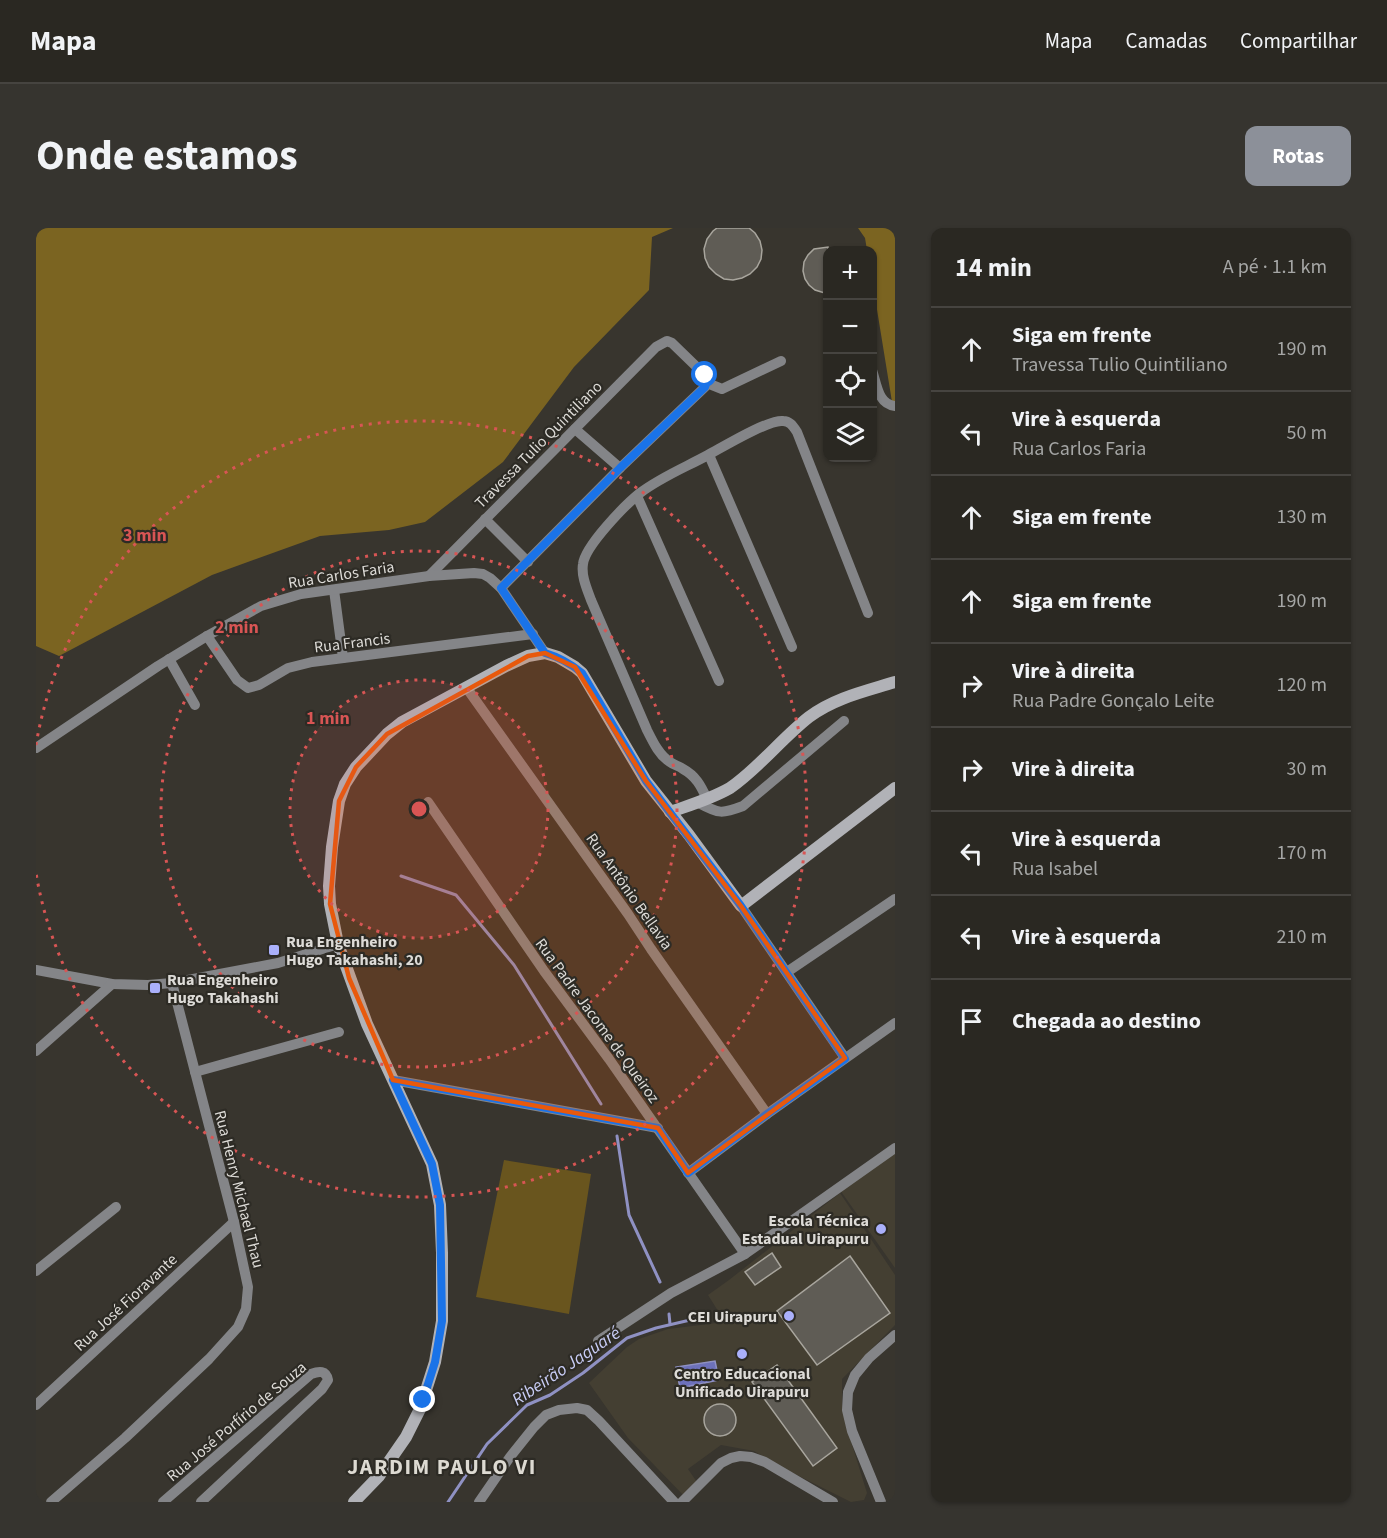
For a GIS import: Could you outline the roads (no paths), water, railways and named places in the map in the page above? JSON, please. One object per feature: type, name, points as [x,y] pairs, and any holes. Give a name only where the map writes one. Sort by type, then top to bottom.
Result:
[{"type":"main road","points":[[354,1502],[379,1476],[406,1437],[420,1409],[435,1362],[442,1321],[440,1205],[434,1174],[428,1154],[367,1024],[338,944],[330,904],[333,840],[339,801],[345,784],[356,767],[387,734],[402,722],[466,687],[528,656],[545,653],[558,657],[582,673],[646,781],[741,906],[895,788]]},
{"type":"main road","points":[[670,812],[703,801],[728,789],[809,717],[846,697],[895,682]]},
{"type":"street","name":"Travessa Tulio Quintiliano","points":[[429,576],[656,347],[667,341],[672,343],[706,379]]},
{"type":"street","points":[[501,588],[680,411],[706,379],[722,389],[781,361]]},
{"type":"street","points":[[877,383],[882,400],[887,405],[895,406]]},
{"type":"street","points":[[844,721],[743,806],[730,811],[714,811],[703,801],[701,785],[693,776],[670,762],[658,750],[647,730],[584,580],[582,564],[602,531],[637,496],[660,480],[740,437],[775,421],[785,421],[791,424],[797,432],[868,613]]},
{"type":"street","points":[[574,429],[620,468]]},
{"type":"street","points":[[709,454],[792,647]]},
{"type":"street","points":[[637,496],[719,681]]},
{"type":"street","points":[[485,519],[528,562]]},
{"type":"street","name":"Rua Carlos Faria","points":[[36,748],[207,636],[261,606],[301,594],[429,576],[483,574],[501,588],[545,653]]},
{"type":"street","points":[[334,590],[344,658]]},
{"type":"street","name":"Rua Francis","points":[[207,636],[237,680],[248,688],[259,685],[288,668],[301,664],[533,634]]},
{"type":"street","points":[[169,659],[195,705]]},
{"type":"street","name":"Rua Antônio Bellavia","points":[[466,687],[767,1114]]},
{"type":"street","name":"Rua Padre Jacome de Queiroz","points":[[428,802],[544,971],[658,1128],[745,1254]]},
{"type":"street","points":[[787,972],[895,899]]},
{"type":"street","points":[[741,906],[845,1059]]},
{"type":"street","points":[[36,970],[112,984],[148,986],[278,963],[338,944]]},
{"type":"street","name":"Rua Henry Michael Thau","points":[[51,1502],[209,1359],[238,1327],[246,1309],[248,1287],[234,1222],[172,983]]},
{"type":"street","points":[[36,1051],[112,984]]},
{"type":"street","points":[[688,1173],[895,1023]]},
{"type":"street","points":[[195,1072],[339,1032]]},
{"type":"street","points":[[393,1080],[658,1128]]},
{"type":"street","points":[[598,1341],[671,1293],[745,1254],[895,1148]]},
{"type":"street","points":[[36,1271],[116,1207]]},
{"type":"street","name":"Rua José Fioravante","points":[[36,1404],[234,1222]]},
{"type":"street","points":[[881,1502],[852,1431],[847,1410],[848,1392],[855,1375],[869,1358],[895,1335]]},
{"type":"street","name":"Rua José Porfírio de Souza","points":[[163,1502],[311,1374],[317,1371],[324,1372],[328,1380],[322,1389],[201,1502]]},
{"type":"street","points":[[479,1502],[510,1457],[546,1415],[559,1410],[577,1408],[587,1410],[599,1421],[671,1499]]},
{"type":"street","points":[[682,1502],[721,1463],[740,1456],[765,1462],[833,1502]]},
{"type":"water","points":[[715,1361],[719,1380],[680,1388],[676,1367]]},
{"type":"waterway","points":[[401,876],[456,895],[514,965],[601,1104]]},
{"type":"waterway","points":[[617,1136],[629,1215],[660,1282]]},
{"type":"waterway","points":[[669,1314],[670,1324]]},
{"type":"waterway","name":"Ribeirão Jaguaré","points":[[448,1502],[487,1444],[527,1405],[550,1395],[583,1373],[627,1338],[656,1328],[703,1317]]},
{"type":"place","name":"Rua Engenheiro Hugo Takahashi, 20","points":[[274,950]]},
{"type":"place","name":"Rua Engenheiro Hugo Takahashi","points":[[155,988]]},
{"type":"place","name":"Escola Técnica Estadual Uirapuru","points":[[881,1229]]},
{"type":"place","name":"CEI Uirapuru","points":[[789,1316]]},
{"type":"place","name":"Centro Educacional Unificado Uirapuru","points":[[742,1354]]},
{"type":"district","name":"JARDIM PAULO VI","points":[[442,1466]]}]
